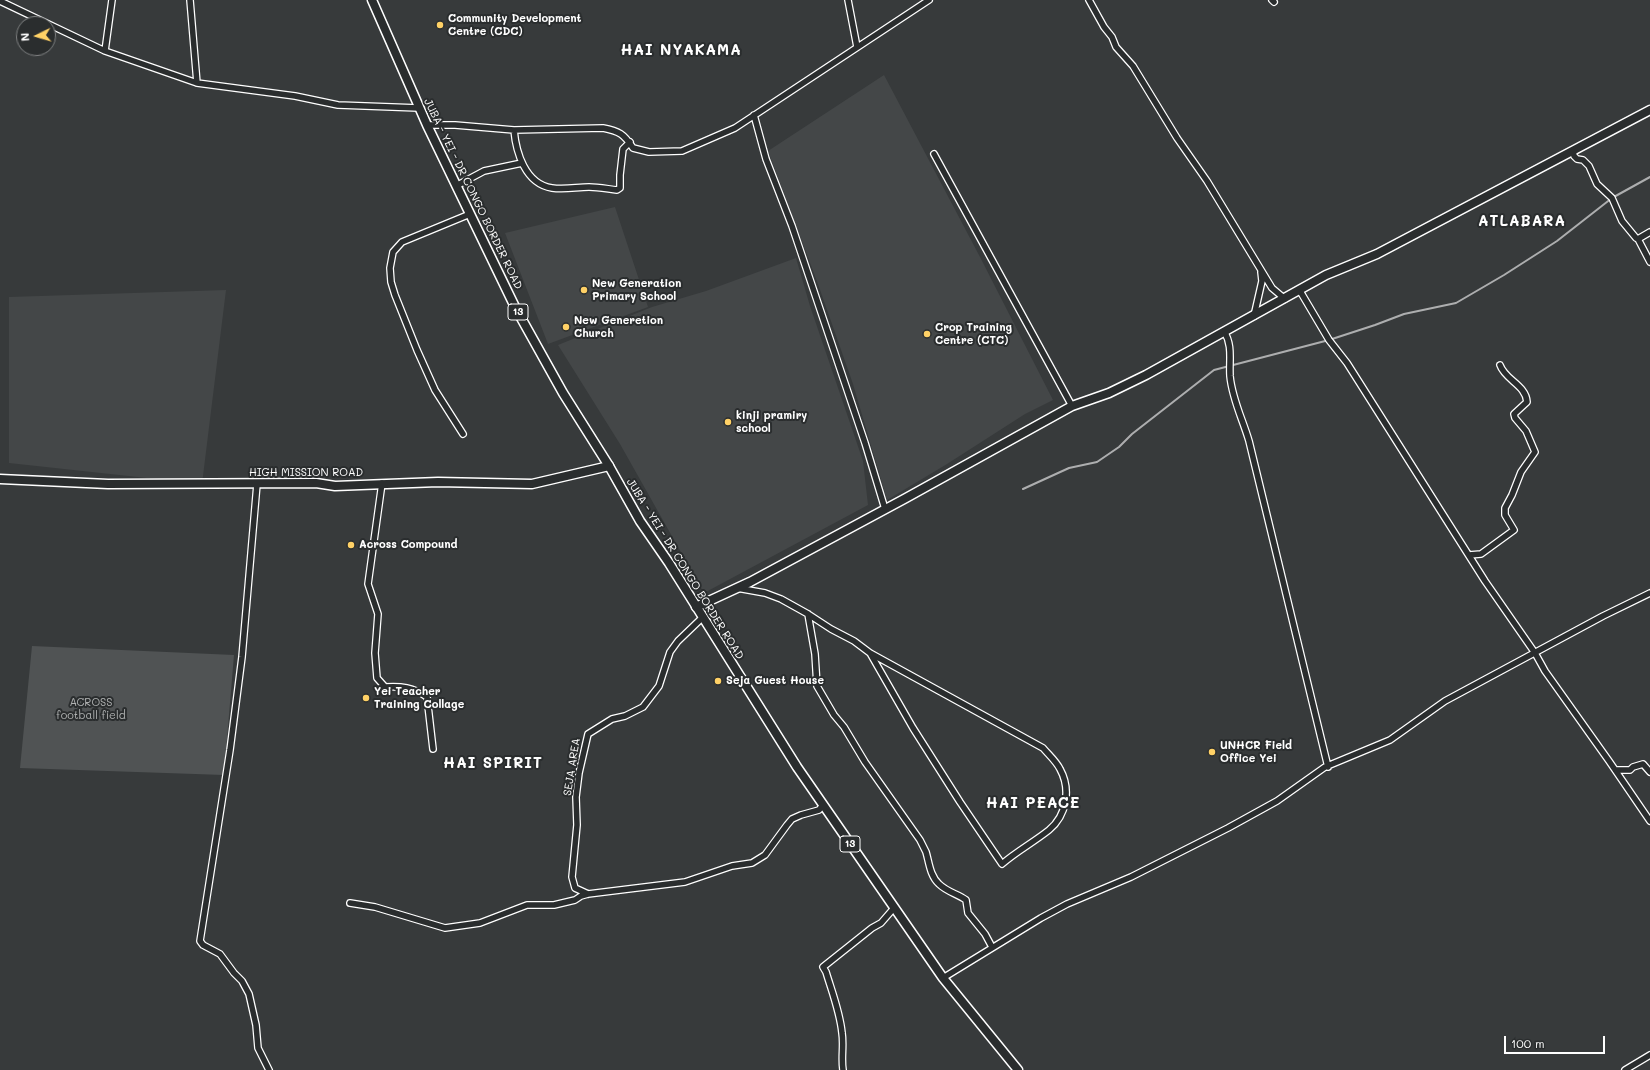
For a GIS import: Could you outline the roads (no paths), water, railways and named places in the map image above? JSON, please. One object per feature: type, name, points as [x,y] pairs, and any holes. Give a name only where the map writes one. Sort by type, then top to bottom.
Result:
[{"type":"street","points":[[105,51],[112,0]]},
{"type":"street","points":[[190,0],[197,83]]},
{"type":"street","name":"JUBA - YEI - DR CONGO BORDER ROAD","points":[[372,0],[418,108],[529,334],[563,393],[609,466],[640,521],[669,563],[796,767],[943,978],[1018,1070]]},
{"type":"street","points":[[848,0],[857,48]]},
{"type":"street","points":[[427,126],[455,125],[514,130],[603,128],[615,130],[626,137],[633,148],[648,152],[682,151],[735,128],[929,0]]},
{"type":"street","points":[[1089,0],[1104,27],[1112,37],[1116,47],[1135,70],[1177,138],[1207,181],[1272,288],[1285,299]]},
{"type":"street","points":[[0,1],[105,51],[197,83],[295,96],[338,105],[418,108]]},
{"type":"street","points":[[696,607],[750,582],[1072,406],[1109,393],[1326,276],[1377,254],[1650,110]]},
{"type":"street","points":[[754,115],[766,159],[792,226],[863,436],[885,509]]},
{"type":"street","points":[[514,130],[517,152],[522,163],[534,179],[550,188],[588,187],[617,190],[620,188],[623,149],[630,142]]},
{"type":"street","points":[[1573,151],[1574,156],[1583,160],[1589,166],[1597,184],[1612,198],[1622,221],[1638,239],[1650,262]]},
{"type":"street","points":[[934,154],[1072,406]]},
{"type":"street","points":[[456,186],[484,171],[522,163]]},
{"type":"street","points":[[463,434],[435,390],[417,350],[395,295],[391,282],[390,268],[393,252],[402,242],[470,214]]},
{"type":"street","points":[[1638,239],[1650,232]]},
{"type":"street","points":[[1254,316],[1262,280],[1260,268]]},
{"type":"street","points":[[1300,291],[1329,340],[1347,363],[1469,555],[1535,653],[1545,671],[1616,770],[1650,821]]},
{"type":"street","points":[[1224,331],[1229,339],[1231,359],[1230,376],[1236,402],[1249,441],[1328,767]]},
{"type":"street","points":[[1469,555],[1481,554],[1514,530],[1505,515],[1505,508],[1521,472],[1535,452],[1526,431],[1515,418],[1514,414],[1527,402],[1526,396],[1516,383],[1508,378],[1500,365]]},
{"type":"street","name":"HIGH MISSION ROAD","points":[[0,479],[108,484],[316,483],[335,486],[438,482],[532,484],[609,466]]},
{"type":"street","points":[[382,483],[368,584],[378,614],[374,653],[377,678],[385,687],[400,686],[418,690],[427,697],[433,749]]},
{"type":"street","points":[[257,484],[242,656],[230,750],[200,941],[220,954],[242,981],[250,994],[256,1025],[258,1048],[269,1070]]},
{"type":"street","points":[[738,588],[765,593],[781,599],[854,641],[870,653],[1043,748],[1060,768],[1067,790],[1064,806],[1059,819],[1050,830],[1002,864],[932,758],[870,653]]},
{"type":"street","points":[[943,978],[992,947],[1061,908],[1131,877],[1228,828],[1277,801],[1325,768],[1390,740],[1445,701],[1603,616],[1650,594]]},
{"type":"street","points":[[808,614],[816,654],[818,686],[834,715],[844,727],[865,762],[920,840],[926,853],[928,863],[938,884],[956,896],[962,897],[966,900],[968,913],[986,934],[992,947]]},
{"type":"street","name":"SEJA AREA","points":[[588,894],[575,888],[572,877],[577,826],[576,797],[579,773],[588,734],[612,719],[625,716],[643,707],[659,686],[670,652],[678,641],[703,617]]},
{"type":"street","points":[[1616,770],[1630,770],[1633,767],[1642,764],[1650,772]]},
{"type":"street","points":[[350,903],[375,907],[445,928],[480,923],[527,904],[554,905],[575,900],[588,894],[685,882],[732,866],[752,863],[765,854],[792,819],[818,810],[823,805]]},
{"type":"street","points":[[843,1070],[842,1060],[844,1050],[841,1027],[826,972],[823,967],[872,928],[881,923],[894,908]]},
{"type":"street","points":[[1625,1070],[1650,1055]]},
{"type":"waterway","points":[[1023,489],[1069,468],[1097,462],[1119,447],[1132,434],[1214,370],[1329,340],[1404,314],[1456,303],[1504,275],[1557,241],[1612,198],[1650,177]]},
{"type":"place","name":"Community Development Centre (CDC)","points":[[440,25]]},
{"type":"place","name":"New Generation Primary School","points":[[584,290]]},
{"type":"place","name":"New Generetion Church","points":[[566,327]]},
{"type":"place","name":"Crop Training Centre (CTC)","points":[[927,334]]},
{"type":"place","name":"kinji pramiry school","points":[[728,422]]},
{"type":"place","name":"Across Compound","points":[[351,545]]},
{"type":"place","name":"Seja Guest House","points":[[718,681]]},
{"type":"place","name":"Yei Teacher Training Collage","points":[[366,698]]},
{"type":"place","name":"UNHCR Field Office Yei","points":[[1212,752]]},
{"type":"district","name":"HAI NYAKAMA","points":[[681,50]]},
{"type":"district","name":"ATLABARA","points":[[1522,221]]},
{"type":"district","name":"HAI SPIRIT","points":[[493,763]]},
{"type":"district","name":"HAI PEACE","points":[[1033,803]]},
{"type":"park label","name":"ACROSS football field","points":[[91,709]]}]
